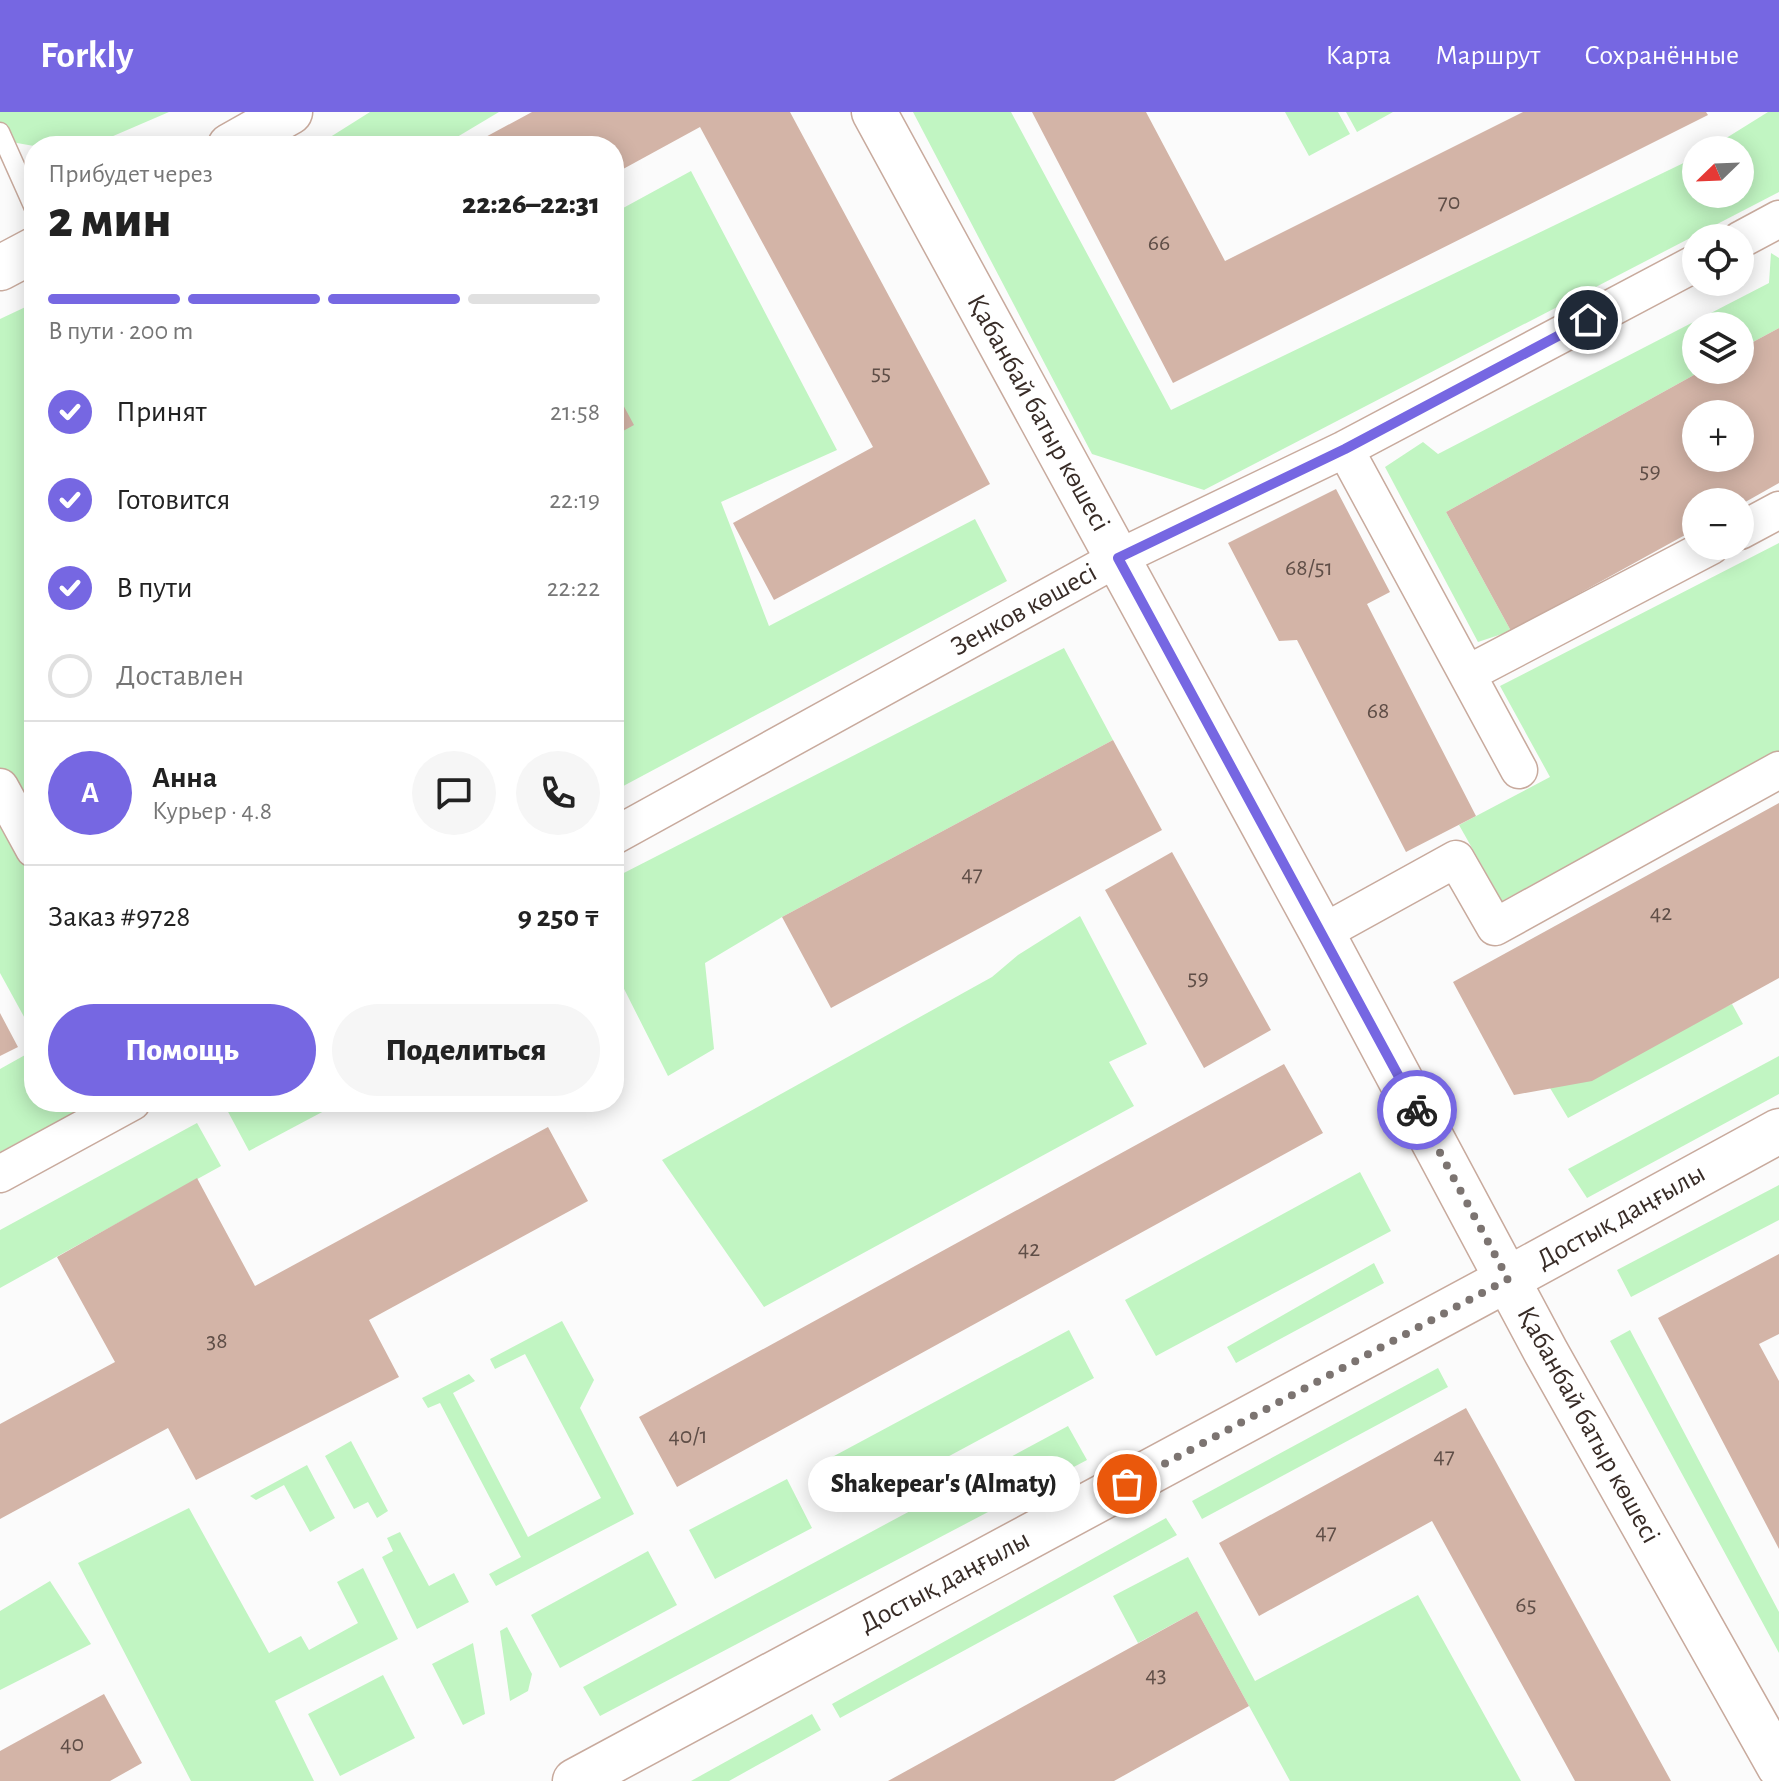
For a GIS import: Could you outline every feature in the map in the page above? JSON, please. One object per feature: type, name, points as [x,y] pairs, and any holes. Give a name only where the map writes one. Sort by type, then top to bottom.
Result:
[{"type":"street","points":[[248,136],[290,112]]},
{"type":"street","name":"Қабанбай батыр көшесі","points":[[874,112],[1322,933],[1546,1352],[1779,1766]]},
{"type":"street","points":[[1754,232],[1779,219]]},
{"type":"street","points":[[0,268],[24,255]]},
{"type":"street","name":"Зенков көшесі","points":[[624,830],[1118,558],[1345,449],[1682,270]]},
{"type":"street","points":[[1345,449],[1519,770]]},
{"type":"street","points":[[1754,523],[1779,510]]},
{"type":"street","points":[[1467,674],[1684,560]]},
{"type":"street","points":[[1322,933],[1456,859],[1495,927],[1779,770]]},
{"type":"street","points":[[0,787],[24,831]]},
{"type":"street","points":[[0,1174],[114,1112]]},
{"type":"street","name":"Достық даңғылы","points":[[575,1781],[1779,1131]]},
{"type":"lane","points":[[0,132],[24,186]]},
{"type":"green space","points":[[0,112],[169,112],[113,136],[24,136],[24,144],[0,140]]},
{"type":"green space","points":[[370,112],[499,112],[459,136],[332,136]]},
{"type":"green space","points":[[913,112],[1011,112],[1171,410],[1682,164],[1682,208],[1748,208],[1717,224],[1682,224],[1682,242],[1204,490],[1092,454]]},
{"type":"green space","points":[[1285,112],[1338,112],[1350,134],[1309,156]]},
{"type":"green space","points":[[1346,112],[1393,112],[1357,132]]},
{"type":"green space","points":[[1768,112],[1779,112],[1779,192],[1754,205],[1754,136],[1729,136]]},
{"type":"green space","points":[[691,171],[837,450],[721,502],[769,626],[975,519],[1007,581],[624,786],[624,208]]},
{"type":"green space","points":[[1771,253],[1779,258],[1779,328],[1754,341],[1754,312],[1713,312],[1744,296],[1754,296],[1754,291],[1769,283]]},
{"type":"green space","points":[[24,308],[24,1017],[0,973],[0,319]]},
{"type":"green space","points":[[1682,328],[1682,382],[1446,512],[1511,631],[1478,642],[1385,467],[1423,442],[1438,454]]},
{"type":"green space","points":[[1779,543],[1779,751],[1502,901],[1459,825],[1550,777],[1500,686],[1746,560],[1754,560],[1754,556]]},
{"type":"green space","points":[[1064,648],[1113,740],[782,917],[705,963],[714,1049],[668,1076],[624,989],[624,873]]},
{"type":"green space","points":[[1080,916],[1147,1044],[1109,1062],[1134,1106],[764,1307],[662,1160],[992,977],[1018,955]]},
{"type":"green space","points":[[1732,1004],[1743,1024],[1568,1118],[1550,1088]]},
{"type":"green space","points":[[24,1056],[24,1112],[73,1113],[0,1152],[0,1069]]},
{"type":"green space","points":[[1779,1056],[1779,1094],[1587,1198],[1568,1169]]},
{"type":"green space","points":[[228,1112],[322,1112],[249,1151]]},
{"type":"green space","points":[[197,1123],[221,1166],[0,1288],[0,1230]]},
{"type":"green space","points":[[1360,1172],[1391,1231],[1156,1356],[1125,1300]]},
{"type":"green space","points":[[1779,1185],[1779,1220],[1631,1297],[1617,1270]]},
{"type":"green space","points":[[1374,1263],[1384,1283],[1236,1363],[1227,1347]]},
{"type":"green space","points":[[562,1321],[594,1380],[580,1408],[634,1514],[496,1586],[489,1574],[521,1557],[440,1403],[428,1408],[422,1398],[469,1374],[475,1381],[453,1393],[528,1537],[601,1498],[525,1354],[495,1369],[490,1359]]},
{"type":"green space","points":[[1069,1330],[1094,1378],[847,1511],[821,1463]]},
{"type":"green space","points":[[1630,1330],[1779,1612],[1779,1653],[1610,1341]]},
{"type":"green space","points":[[1438,1368],[1448,1387],[1202,1519],[1192,1501]]},
{"type":"green space","points":[[1068,1426],[1087,1460],[600,1716],[583,1687]]},
{"type":"green space","points":[[351,1441],[388,1511],[377,1518],[368,1502],[354,1509],[325,1456]]},
{"type":"green space","points":[[307,1465],[335,1518],[310,1532],[284,1485],[256,1500],[250,1496]]},
{"type":"green space","points":[[787,1479],[812,1528],[715,1579],[689,1530]]},
{"type":"green space","points":[[189,1508],[269,1653],[301,1636],[309,1650],[358,1623],[337,1582],[363,1568],[398,1639],[275,1701],[314,1781],[191,1781],[78,1563]]},
{"type":"green space","points":[[1166,1518],[1177,1535],[840,1718],[832,1704]]},
{"type":"green space","points":[[400,1532],[429,1586],[454,1573],[469,1602],[417,1629],[382,1557],[393,1551],[387,1538]]},
{"type":"green space","points":[[648,1551],[677,1605],[560,1668],[531,1615]]},
{"type":"green space","points":[[1188,1557],[1255,1681],[1418,1595],[1521,1781],[1290,1781],[1197,1611],[1138,1643],[1113,1596]]},
{"type":"green space","points":[[50,1581],[91,1644],[0,1690],[0,1611]]},
{"type":"green space","points":[[507,1627],[532,1674],[528,1691],[510,1701],[500,1631]]},
{"type":"green space","points":[[473,1643],[485,1714],[463,1725],[432,1664]]},
{"type":"green space","points":[[383,1675],[415,1738],[340,1776],[308,1714]]},
{"type":"green space","points":[[812,1714],[821,1730],[729,1781],[691,1781]]},
{"type":"building","points":[[532,112],[790,112],[990,484],[774,600],[733,523],[873,447],[700,127],[624,169],[624,136],[488,136]]},
{"type":"building","points":[[1032,112],[1146,112],[1225,261],[1523,112],[1706,112],[1708,115],[1173,383]]},
{"type":"building","points":[[1779,328],[1779,483],[1754,497],[1754,488],[1682,488],[1682,537],[1511,631],[1446,512],[1682,382],[1754,384],[1754,341]]},
{"type":"building","points":[[624,406],[634,425],[624,430]]},
{"type":"building","points":[[1336,489],[1390,592],[1367,604],[1476,816],[1406,852],[1297,640],[1279,641],[1228,543]]},
{"type":"building","points":[[1113,740],[1162,830],[831,1008],[782,917]]},
{"type":"building","points":[[1779,803],[1779,978],[1592,1081],[1514,1095],[1453,982]]},
{"type":"building","points":[[1172,852],[1271,1030],[1204,1068],[1105,890]]},
{"type":"building","points":[[0,1013],[18,1047],[0,1056]]},
{"type":"building","points":[[1284,1064],[1323,1133],[677,1487],[639,1417]]},
{"type":"building","points":[[548,1127],[588,1201],[369,1320],[399,1377],[196,1480],[168,1428],[0,1519],[0,1424],[115,1362],[57,1257],[197,1178],[255,1286]]},
{"type":"building","points":[[1779,1254],[1779,1334],[1759,1344],[1779,1381],[1779,1549],[1658,1318]]},
{"type":"building","points":[[1466,1408],[1671,1781],[1575,1781],[1432,1521],[1259,1616],[1219,1543]]},
{"type":"building","points":[[1197,1611],[1249,1706],[1114,1781],[888,1781]]},
{"type":"building","points":[[104,1694],[142,1763],[110,1781],[0,1781],[0,1751]]},
{"type":"way so far","points":[[1127,1484],[1508,1279],[1417,1110]]},
{"type":"place","name":"Shakepear's (Almaty)","points":[[1127,1484]]},
{"type":"route","points":[[1417,1110],[1118,558],[1345,449],[1588,320]]}]
